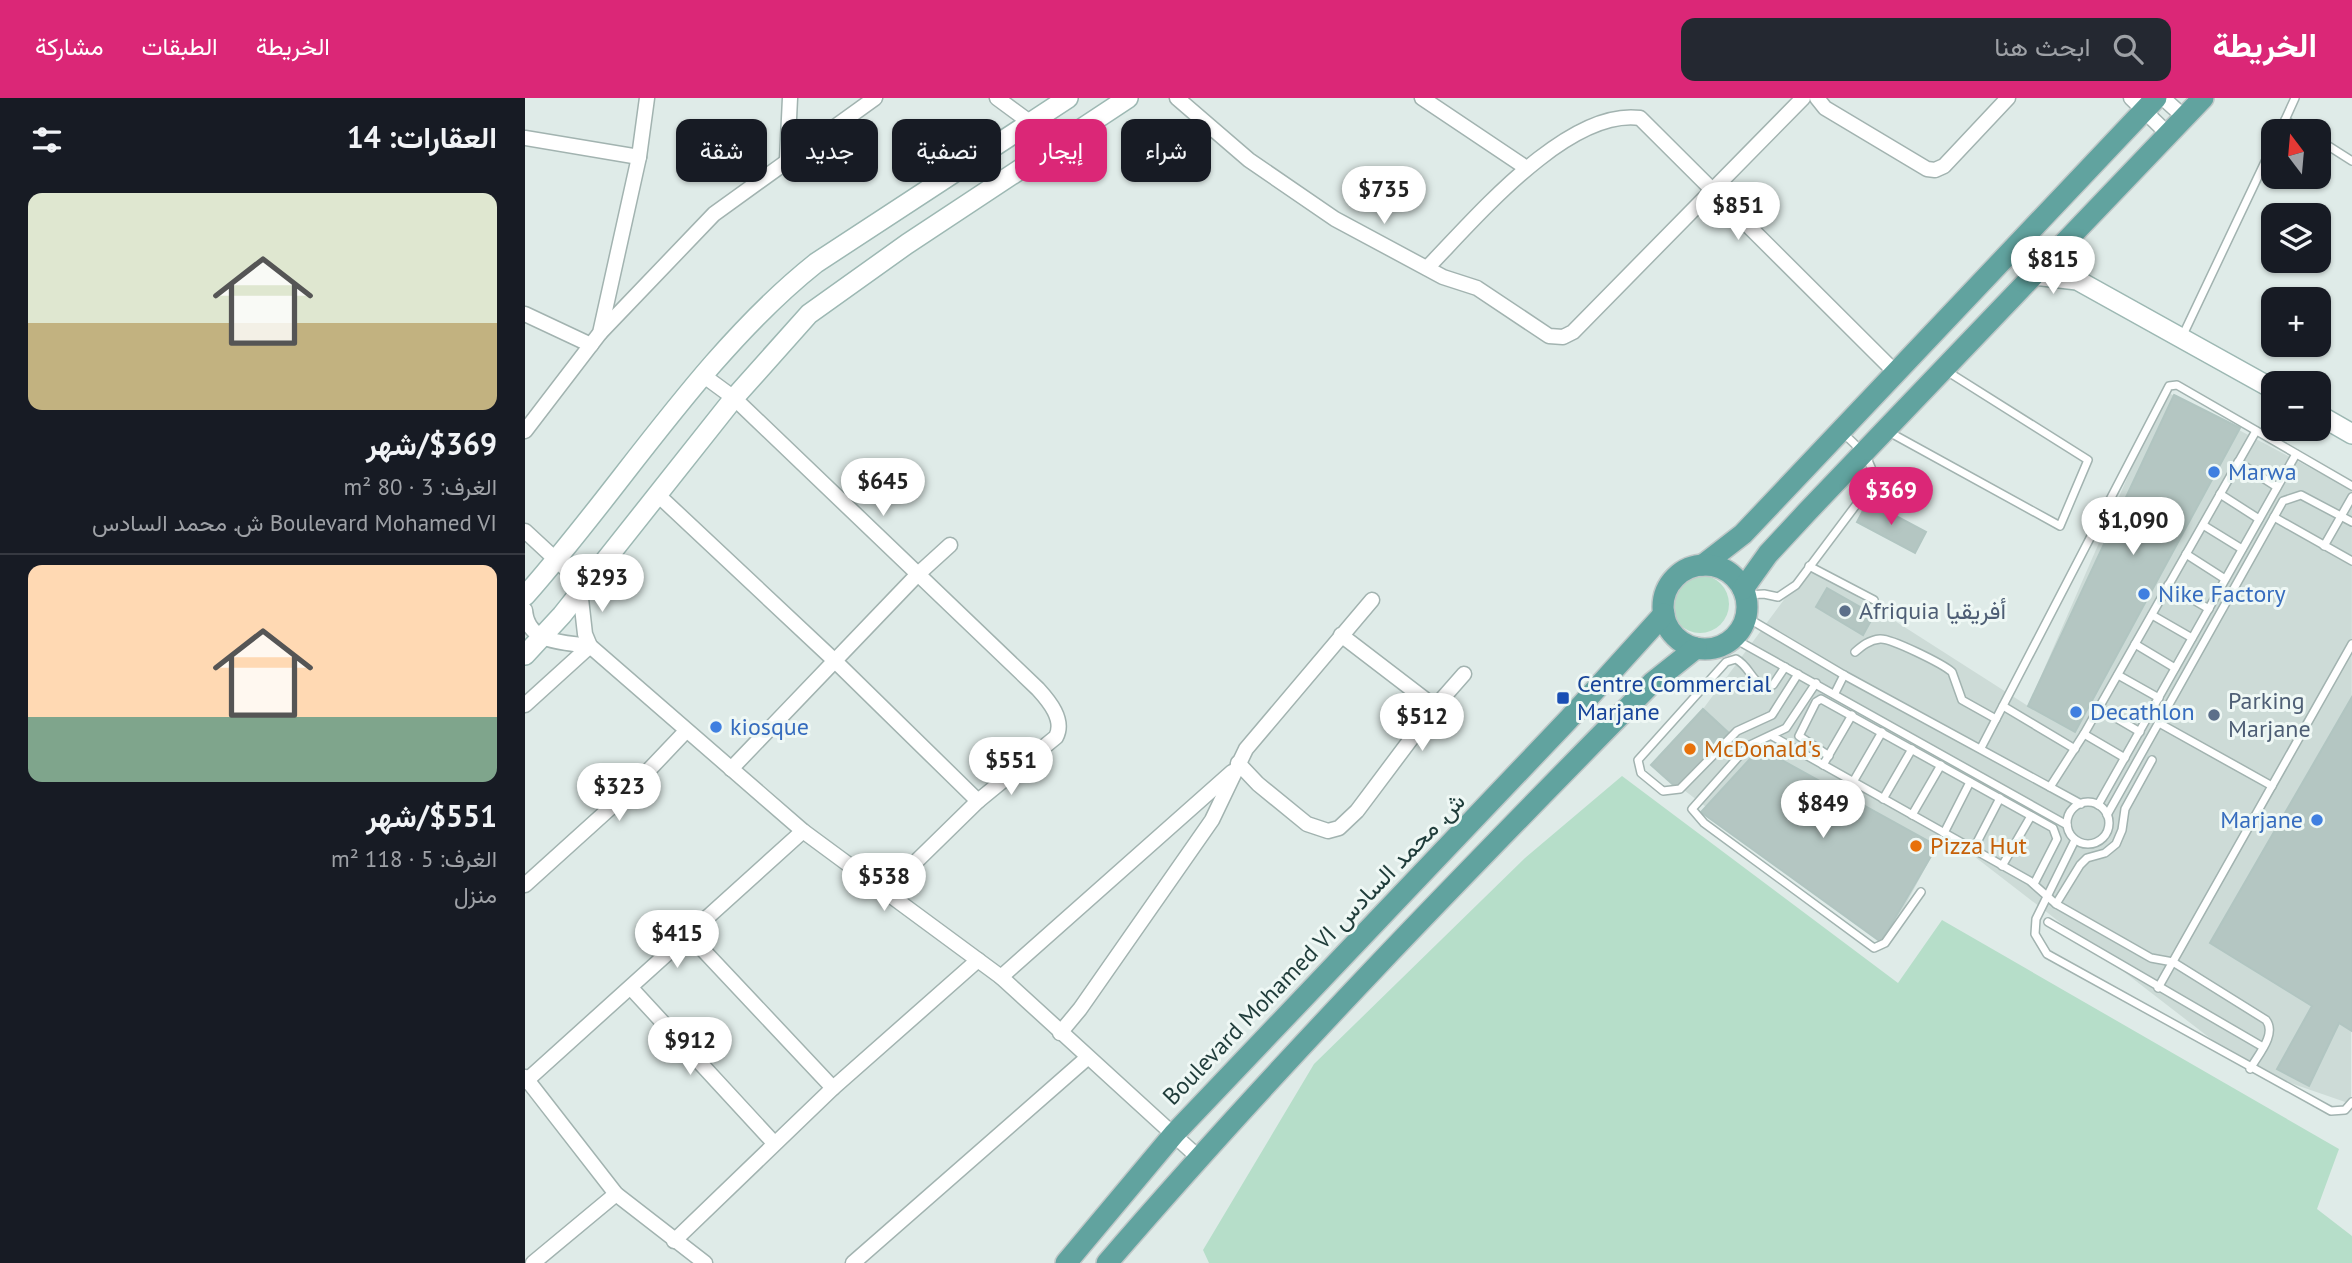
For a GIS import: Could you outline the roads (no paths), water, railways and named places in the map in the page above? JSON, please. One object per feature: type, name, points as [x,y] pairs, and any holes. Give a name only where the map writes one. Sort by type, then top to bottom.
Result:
[{"type":"main road","points":[[1037,119],[1068,98]]},
{"type":"main road","points":[[1097,119],[1128,98]]},
{"type":"main road","points":[[1744,592],[1768,554],[2203,98]]},
{"type":"main road","points":[[1703,565],[1743,534],[2144,102]]},
{"type":"main road","points":[[525,596],[558,559],[704,376],[767,307],[809,270],[1015,134]]},
{"type":"main road","points":[[525,655],[582,590],[734,398],[788,335],[834,295],[1015,175]]},
{"type":"main road","points":[[2063,244],[2077,280]]},
{"type":"main road","points":[[2034,275],[2077,280],[2261,382]]},
{"type":"main road","points":[[2331,422],[2352,434]]},
{"type":"main road","points":[[1703,565],[1717,567],[1730,573],[1744,592],[1746,617],[1734,638],[1716,648],[1696,648],[1681,642],[1669,629],[1664,614],[1664,600],[1673,581],[1689,568],[1703,565]]},
{"type":"main road","name":"Boulevard Mohamed VI ش. محمد السادس","points":[[1066,1263],[1174,1134],[1568,720],[1664,614]]},
{"type":"main road","points":[[1107,1263],[1198,1157],[1332,1012],[1652,683],[1696,648]]},
{"type":"main road","points":[[1568,720],[1594,743]]},
{"type":"street","points":[[600,333],[639,157],[647,98]]},
{"type":"street","points":[[789,119],[790,98]]},
{"type":"street","points":[[845,119],[875,98]]},
{"type":"street","points":[[997,98],[1026,119]]},
{"type":"street","points":[[1177,98],[1249,160],[1335,219],[1427,268],[1477,288],[1549,336],[1563,337],[1573,332],[1803,98]]},
{"type":"street","points":[[1422,98],[1525,167]]},
{"type":"street","points":[[1817,98],[1825,108],[1927,169],[1935,170],[1944,166],[2008,98]]},
{"type":"street","points":[[2163,98],[2184,117]]},
{"type":"street","points":[[2144,102],[2168,134]]},
{"type":"street","points":[[1427,268],[1525,167],[1576,135],[1625,116],[1640,118],[1894,372]]},
{"type":"street","points":[[525,138],[639,157]]},
{"type":"street","points":[[525,431],[600,333],[714,214],[781,164]]},
{"type":"street","points":[[525,314],[591,345]]},
{"type":"street","points":[[704,376],[734,398],[1045,697],[1053,708],[1060,727],[1056,737],[978,801],[885,892]]},
{"type":"street","points":[[658,495],[835,661],[978,801]]},
{"type":"street","points":[[525,531],[575,575],[582,590],[586,634],[590,646],[685,732],[803,831],[1001,977],[1198,1157]]},
{"type":"street","points":[[731,769],[917,575],[950,545]]},
{"type":"street","points":[[1001,977],[1235,767],[1265,724],[1371,600]]},
{"type":"street","points":[[525,610],[528,625],[541,638],[590,646]]},
{"type":"street","points":[[1341,635],[1434,707]]},
{"type":"street","points":[[525,705],[590,646]]},
{"type":"street","points":[[1235,767],[1307,824],[1328,831],[1339,828],[1357,811],[1434,707],[1464,674]]},
{"type":"street","points":[[525,885],[629,791],[685,732]]},
{"type":"street","points":[[1060,1033],[1080,1009],[1212,820],[1235,767]]},
{"type":"street","points":[[705,1263],[616,1194],[526,1079],[631,988],[803,831]]},
{"type":"street","points":[[689,935],[833,1088]]},
{"type":"street","points":[[674,1241],[833,1088],[978,960]]},
{"type":"street","points":[[631,988],[774,1143]]},
{"type":"street","points":[[853,1263],[1087,1058]]},
{"type":"street","points":[[533,1263],[616,1194]]},
{"type":"lane","points":[[2285,119],[2295,98]]},
{"type":"lane","points":[[2331,148],[2352,161]]},
{"type":"lane","points":[[2182,337],[2261,170]]},
{"type":"lane","points":[[1887,430],[2060,526],[2088,460],[1944,369]]},
{"type":"lane","points":[[1981,748],[2167,388],[2177,385],[2352,486]]},
{"type":"lane","points":[[1744,592],[1778,597],[1796,585],[1874,481],[1873,466],[1864,453],[1839,429]]},
{"type":"lane","points":[[2050,788],[2099,708],[2256,430]]},
{"type":"lane","points":[[2098,805],[2296,454]]},
{"type":"lane","points":[[2238,462],[2277,487]]},
{"type":"lane","points":[[2220,494],[2259,519]]},
{"type":"lane","points":[[1734,638],[2067,825],[2075,840],[2083,844],[2101,840],[2106,833],[2107,815],[2283,500],[2294,495],[2307,497],[2352,523]]},
{"type":"lane","points":[[2324,546],[2352,497]]},
{"type":"lane","points":[[2274,517],[2352,561]]},
{"type":"lane","points":[[2203,525],[2242,549]]},
{"type":"lane","points":[[2186,554],[2225,579]]},
{"type":"lane","points":[[1809,566],[1874,600]]},
{"type":"lane","points":[[2168,585],[2209,609]]},
{"type":"lane","points":[[2152,615],[2192,638]]},
{"type":"lane","points":[[1746,617],[1844,675],[2050,788],[2081,804],[2098,805],[2107,815]]},
{"type":"lane","points":[[1855,652],[1870,641],[1884,639],[1938,663],[1952,672],[1958,695],[1966,705],[1996,719]]},
{"type":"lane","points":[[2135,644],[2175,668]]},
{"type":"lane","points":[[2158,988],[2352,644]]},
{"type":"lane","points":[[1785,667],[1773,685],[1763,687],[1755,682],[1744,663],[1736,659],[1726,662],[1638,760],[1641,773],[1663,791],[1679,789],[1737,731],[1772,715],[1798,674]]},
{"type":"lane","points":[[1835,693],[1844,675]]},
{"type":"lane","points":[[2117,676],[2158,698]]},
{"type":"lane","points":[[1816,683],[1792,722],[1772,736],[1748,746],[1692,809],[1695,814],[1874,948],[1885,943],[1921,892]]},
{"type":"lane","points":[[1829,756],[1802,739],[1800,730],[1821,699],[2053,828],[2057,835],[2034,884]]},
{"type":"lane","points":[[2003,706],[2075,749]]},
{"type":"lane","points":[[2099,708],[2140,732]]},
{"type":"lane","points":[[1823,765],[1852,715]]},
{"type":"lane","points":[[2159,723],[2272,786]]},
{"type":"lane","points":[[1853,782],[1882,732]]},
{"type":"lane","points":[[2084,734],[2125,758]]},
{"type":"lane","points":[[1772,736],[2034,884],[2056,904],[2151,958],[2172,962],[2269,1022],[2271,1030],[2250,1069]]},
{"type":"lane","points":[[1883,799],[1912,749]]},
{"type":"lane","points":[[2056,904],[2080,865],[2116,844],[2126,809],[2152,760]]},
{"type":"lane","points":[[1912,815],[1941,765]]},
{"type":"lane","points":[[1944,833],[1971,782]]},
{"type":"lane","points":[[1973,849],[2000,798]]},
{"type":"lane","points":[[2067,825],[2068,816],[2081,804]]},
{"type":"lane","points":[[2002,866],[2031,816]]},
{"type":"lane","points":[[2075,840],[2034,928],[2039,945],[2047,954],[2250,1069],[2331,1111],[2341,1112],[2352,1102]]},
{"type":"lane","points":[[2048,922],[2263,1047]]},
{"type":"place","name":"Marwa","points":[[2214,472]]},
{"type":"place","name":"Nike Factory","points":[[2144,594]]},
{"type":"place","name":"Afriquia أفريقيا","points":[[1845,611]]},
{"type":"place","name":"Centre Commercial Marjane","points":[[1563,698]]},
{"type":"place","name":"Decathlon","points":[[2076,712]]},
{"type":"place","name":"Parking Marjane","points":[[2214,715]]},
{"type":"place","name":"kiosque","points":[[716,727]]},
{"type":"place","name":"McDonald's","points":[[1690,749]]},
{"type":"place","name":"Marjane","points":[[2317,820]]},
{"type":"place","name":"Pizza Hut","points":[[1916,846]]}]
